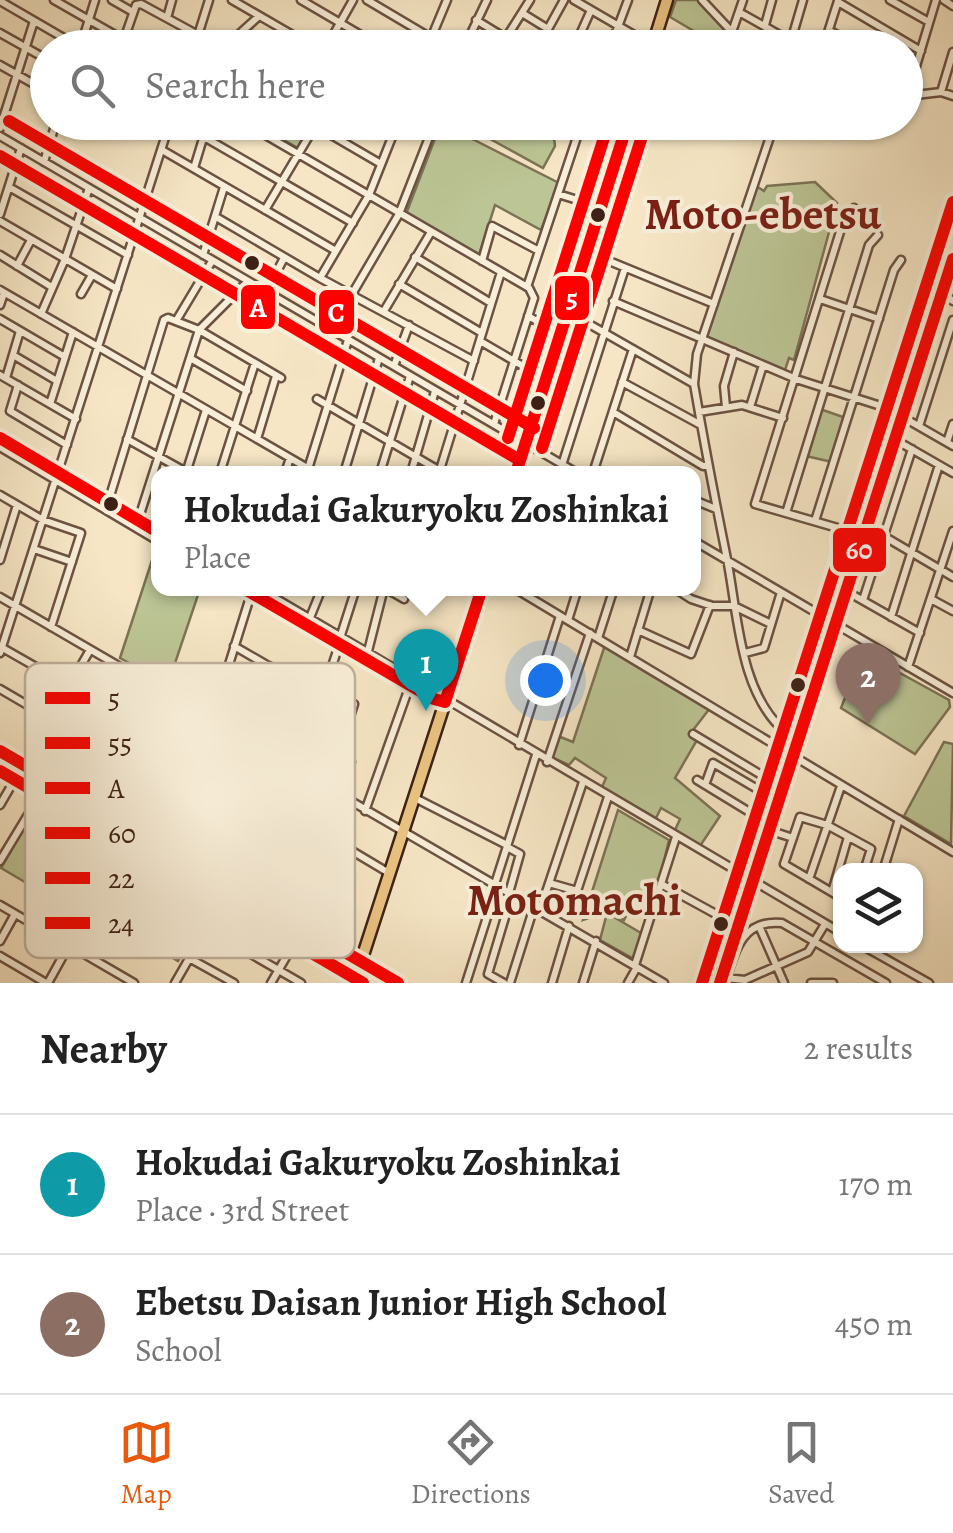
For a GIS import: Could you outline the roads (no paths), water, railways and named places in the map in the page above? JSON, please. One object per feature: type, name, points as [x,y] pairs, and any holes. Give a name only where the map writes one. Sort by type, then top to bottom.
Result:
[{"type":"main road","points":[[657,30],[667,0]]},
{"type":"main road","points":[[518,466],[622,140]]},
{"type":"main road","points":[[354,983],[479,596]]},
{"type":"street","points":[[54,0],[102,30]]},
{"type":"street","points":[[85,30],[95,0]]},
{"type":"street","points":[[112,0],[133,12]]},
{"type":"street","points":[[167,18],[172,0]]},
{"type":"street","points":[[200,30],[209,0]]},
{"type":"street","points":[[301,0],[352,30]]},
{"type":"street","points":[[336,30],[353,0]]},
{"type":"street","points":[[368,0],[419,30]]},
{"type":"street","points":[[431,0],[445,4],[434,30]]},
{"type":"street","points":[[472,30],[487,0]]},
{"type":"street","points":[[511,30],[530,0]]},
{"type":"street","points":[[522,13],[548,29],[564,0]]},
{"type":"street","points":[[574,0],[625,30]]},
{"type":"street","points":[[617,30],[628,0]]},
{"type":"street","points":[[702,0],[730,30]]},
{"type":"street","points":[[711,10],[714,0]]},
{"type":"street","points":[[733,30],[743,0]]},
{"type":"street","points":[[764,24],[772,0]]},
{"type":"street","points":[[793,30],[803,0]]},
{"type":"street","points":[[890,0],[929,22]]},
{"type":"street","points":[[923,44],[936,0]]},
{"type":"street","points":[[944,0],[953,6]]},
{"type":"street","points":[[0,1],[50,30]]},
{"type":"street","points":[[237,1],[284,30]]},
{"type":"street","points":[[829,30],[838,1],[886,30]]},
{"type":"street","points":[[127,30],[136,5],[141,4],[188,30]]},
{"type":"street","points":[[582,30],[591,10]]},
{"type":"street","points":[[739,12],[773,30]]},
{"type":"street","points":[[244,30],[260,16]]},
{"type":"street","points":[[476,20],[493,30]]},
{"type":"street","points":[[31,30],[34,21]]},
{"type":"street","points":[[0,33],[30,50]]},
{"type":"street","points":[[0,128],[30,34]]},
{"type":"street","points":[[942,92],[953,52]]},
{"type":"street","points":[[0,65],[30,82]]},
{"type":"street","points":[[923,95],[942,92],[953,96]]},
{"type":"street","points":[[0,136],[562,465],[624,268]]},
{"type":"street","points":[[44,162],[51,140]]},
{"type":"street","points":[[26,663],[1,649],[165,140]]},
{"type":"street","points":[[194,168],[203,140]]},
{"type":"street","points":[[211,140],[352,223]]},
{"type":"street","points":[[274,140],[527,287],[534,298],[494,425]]},
{"type":"street","points":[[265,210],[305,140]]},
{"type":"street","points":[[340,140],[382,164]]},
{"type":"street","points":[[320,278],[369,195],[391,140]]},
{"type":"street","points":[[331,330],[399,214],[428,140]]},
{"type":"street","points":[[527,287],[576,140]]},
{"type":"street","points":[[769,140],[697,354],[694,384],[746,653],[761,703],[784,732]]},
{"type":"street","points":[[21,148],[0,218],[117,290]]},
{"type":"street","points":[[162,150],[336,251]]},
{"type":"street","points":[[9,187],[128,255]]},
{"type":"street","points":[[203,255],[224,187]]},
{"type":"street","points":[[41,314],[89,188]]},
{"type":"street","points":[[558,194],[600,208]]},
{"type":"street","points":[[702,983],[953,202]]},
{"type":"street","points":[[848,532],[755,504],[844,219],[854,208]]},
{"type":"street","points":[[216,217],[474,361]]},
{"type":"street","points":[[482,261],[492,226],[539,251]]},
{"type":"street","points":[[384,311],[431,232]]},
{"type":"street","points":[[786,513],[870,244],[878,234]]},
{"type":"street","points":[[17,266],[32,240]]},
{"type":"street","points":[[586,251],[714,304]]},
{"type":"street","points":[[0,256],[51,286]]},
{"type":"street","points":[[266,292],[284,258]]},
{"type":"street","points":[[416,258],[491,302]]},
{"type":"street","points":[[815,522],[894,270],[901,260]]},
{"type":"street","points":[[176,321],[212,261]]},
{"type":"street","points":[[442,466],[501,272]]},
{"type":"street","points":[[81,294],[92,275]]},
{"type":"street","points":[[154,466],[199,330],[248,282]]},
{"type":"street","points":[[927,283],[953,301]]},
{"type":"street","points":[[400,284],[545,379]]},
{"type":"street","points":[[0,305],[2,291],[304,466]]},
{"type":"street","points":[[820,299],[878,319]]},
{"type":"street","points":[[613,302],[796,379],[888,408],[950,444],[953,424]]},
{"type":"street","points":[[567,312],[694,384]]},
{"type":"street","points":[[528,316],[560,334]]},
{"type":"street","points":[[0,320],[65,357]]},
{"type":"street","points":[[107,506],[164,320],[199,330],[279,377],[257,440]]},
{"type":"street","points":[[919,426],[953,320]]},
{"type":"street","points":[[394,367],[409,325]]},
{"type":"street","points":[[20,331],[3,377],[76,419]]},
{"type":"street","points":[[50,404],[72,332]]},
{"type":"street","points":[[313,466],[348,340]]},
{"type":"street","points":[[596,466],[633,349]]},
{"type":"street","points":[[726,407],[724,386],[734,352]]},
{"type":"street","points":[[13,355],[57,381]]},
{"type":"street","points":[[190,358],[247,391]]},
{"type":"street","points":[[346,466],[379,358]]},
{"type":"street","points":[[223,466],[255,363]]},
{"type":"street","points":[[750,408],[763,365]]},
{"type":"street","points":[[382,466],[410,376]]},
{"type":"street","points":[[622,382],[701,425]]},
{"type":"street","points":[[18,386],[10,411],[67,445]]},
{"type":"street","points":[[413,466],[435,391]]},
{"type":"street","points":[[317,399],[430,466]]},
{"type":"street","points":[[699,412],[750,408],[783,418]]},
{"type":"street","points":[[189,466],[206,410]]},
{"type":"street","points":[[613,412],[708,466]]},
{"type":"street","points":[[880,431],[953,473]]},
{"type":"street","points":[[0,438],[151,535]]},
{"type":"street","points":[[127,440],[175,466]]},
{"type":"street","points":[[0,447],[57,476]]},
{"type":"street","points":[[863,600],[912,449]]},
{"type":"street","points":[[288,466],[290,458]]},
{"type":"street","points":[[891,616],[939,465]]},
{"type":"street","points":[[137,524],[151,476]]},
{"type":"street","points":[[0,495],[43,520],[81,533],[50,627]]},
{"type":"street","points":[[701,503],[716,509]]},
{"type":"street","points":[[0,560],[17,505]]},
{"type":"street","points":[[852,518],[953,577]]},
{"type":"street","points":[[137,524],[151,529]]},
{"type":"street","points":[[908,667],[953,531]]},
{"type":"street","points":[[701,545],[953,693]]},
{"type":"street","points":[[34,549],[72,562]]},
{"type":"street","points":[[832,582],[920,633]]},
{"type":"street","points":[[746,653],[764,648],[781,592]]},
{"type":"street","points":[[229,663],[248,596]]},
{"type":"street","points":[[261,596],[833,928]]},
{"type":"street","points":[[307,622],[318,596]]},
{"type":"street","points":[[333,663],[354,596]]},
{"type":"street","points":[[366,657],[386,596]]},
{"type":"street","points":[[398,596],[404,600]]},
{"type":"street","points":[[528,596],[953,851]]},
{"type":"street","points":[[538,602],[540,596]]},
{"type":"street","points":[[568,620],[576,596]]},
{"type":"street","points":[[548,762],[611,596]]},
{"type":"street","points":[[630,656],[649,596]]},
{"type":"street","points":[[691,596],[710,605],[734,606],[771,624]]},
{"type":"street","points":[[0,598],[112,663]]},
{"type":"street","points":[[931,599],[953,612]]},
{"type":"street","points":[[638,630],[691,654],[710,605]]},
{"type":"street","points":[[519,745],[560,616]]},
{"type":"street","points":[[234,646],[264,663]]},
{"type":"street","points":[[83,663],[90,650]]},
{"type":"street","points":[[366,657],[436,692],[445,702]]},
{"type":"street","points":[[366,811],[410,686]]},
{"type":"street","points":[[0,690],[25,704]]},
{"type":"street","points":[[694,734],[768,779]]},
{"type":"street","points":[[0,751],[23,764]]},
{"type":"street","points":[[466,983],[536,755]]},
{"type":"street","points":[[0,805],[25,761]]},
{"type":"street","points":[[764,793],[713,764],[701,782],[755,820],[793,838]]},
{"type":"street","points":[[414,797],[520,854],[488,974],[507,983],[549,883],[583,782]]},
{"type":"street","points":[[809,879],[840,786]]},
{"type":"street","points":[[549,883],[577,892],[608,797]]},
{"type":"street","points":[[355,804],[664,983]]},
{"type":"street","points":[[848,837],[832,892],[784,864],[800,816],[827,826],[848,837],[870,850],[866,863]]},
{"type":"street","points":[[0,861],[25,819]]},
{"type":"street","points":[[885,863],[898,819]]},
{"type":"street","points":[[628,983],[676,837]]},
{"type":"street","points":[[355,853],[389,872]]},
{"type":"street","points":[[661,884],[723,918]]},
{"type":"street","points":[[0,905],[25,919]]},
{"type":"street","points":[[0,941],[16,914]]},
{"type":"street","points":[[825,924],[815,942],[808,952],[745,980],[726,981],[739,939],[759,926],[782,922],[815,942],[886,983]]},
{"type":"street","points":[[552,983],[569,926]]},
{"type":"street","points":[[759,926],[784,983]]},
{"type":"street","points":[[583,983],[596,942]]},
{"type":"street","points":[[876,953],[927,983]]},
{"type":"street","points":[[0,956],[49,982],[63,958]]},
{"type":"street","points":[[90,958],[134,983]]},
{"type":"street","points":[[175,983],[189,958],[234,983]]},
{"type":"street","points":[[259,958],[302,983]]},
{"type":"street","points":[[270,983],[285,958]]},
{"type":"street","points":[[354,958],[398,983]]},
{"type":"street","points":[[811,983],[833,983]]},
{"type":"place","name":"Hokudai Gakuryoku Zoshinkai","points":[[426,711]]},
{"type":"place","name":"Ebetsu Daisan Junior High School","points":[[868,725]]},
{"type":"district","name":"Moto-ebetsu","points":[[763,213]]},
{"type":"district","name":"Motomachi","points":[[574,899]]}]
